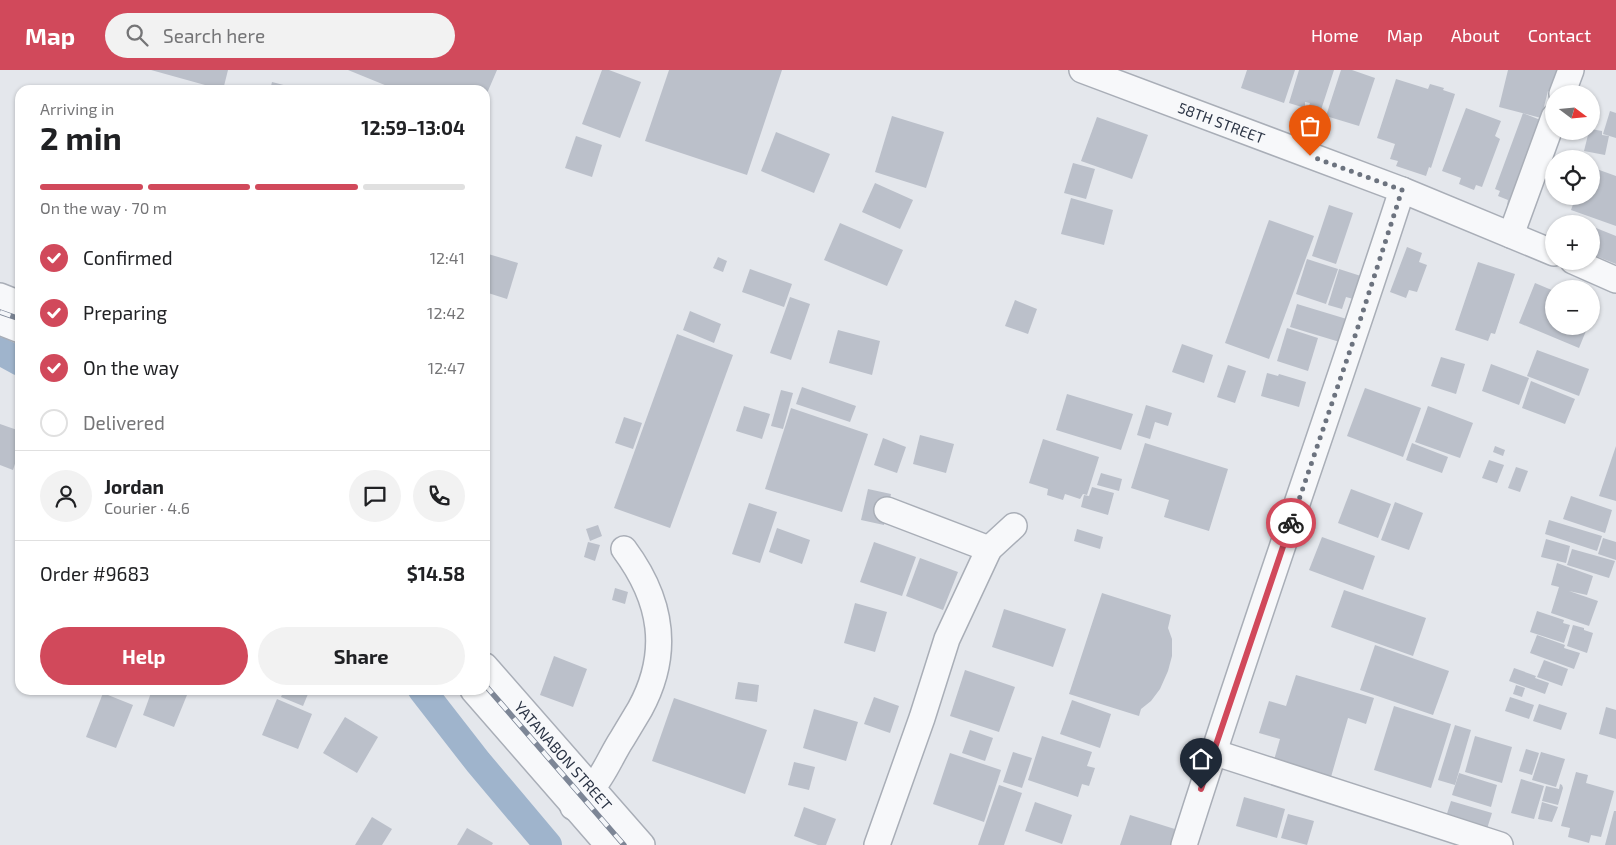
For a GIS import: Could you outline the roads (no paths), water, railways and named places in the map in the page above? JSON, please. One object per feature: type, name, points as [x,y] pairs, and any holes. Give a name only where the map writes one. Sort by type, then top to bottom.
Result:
[{"type":"street","name":"58TH STREET","points":[[1082,70],[1402,190],[1545,249]]},
{"type":"street","points":[[1565,85],[1571,70]]},
{"type":"street","points":[[1512,235],[1546,140]]},
{"type":"street","points":[[1184,845],[1213,752],[1357,330],[1402,190]]},
{"type":"street","points":[[1593,270],[1616,280]]},
{"type":"street","points":[[0,296],[15,302]]},
{"type":"street","points":[[0,322],[15,328]]},
{"type":"street","points":[[888,510],[989,549]]},
{"type":"street","points":[[877,845],[922,718],[947,639],[989,549],[1014,526]]},
{"type":"street","points":[[573,807],[593,787],[640,709],[649,690],[659,654],[658,630],[650,595],[637,567],[624,549]]},
{"type":"street","name":"YATANABON STREET","points":[[490,672],[642,845]]},
{"type":"street","points":[[477,695],[608,845]]},
{"type":"street","points":[[1213,752],[1500,845]]},
{"type":"waterway","points":[[0,351],[15,359]]},
{"type":"waterway","points":[[426,695],[478,762],[548,845]]},
{"type":"railway","points":[[0,312],[15,317]]},
{"type":"railway","points":[[490,691],[624,845]]}]
